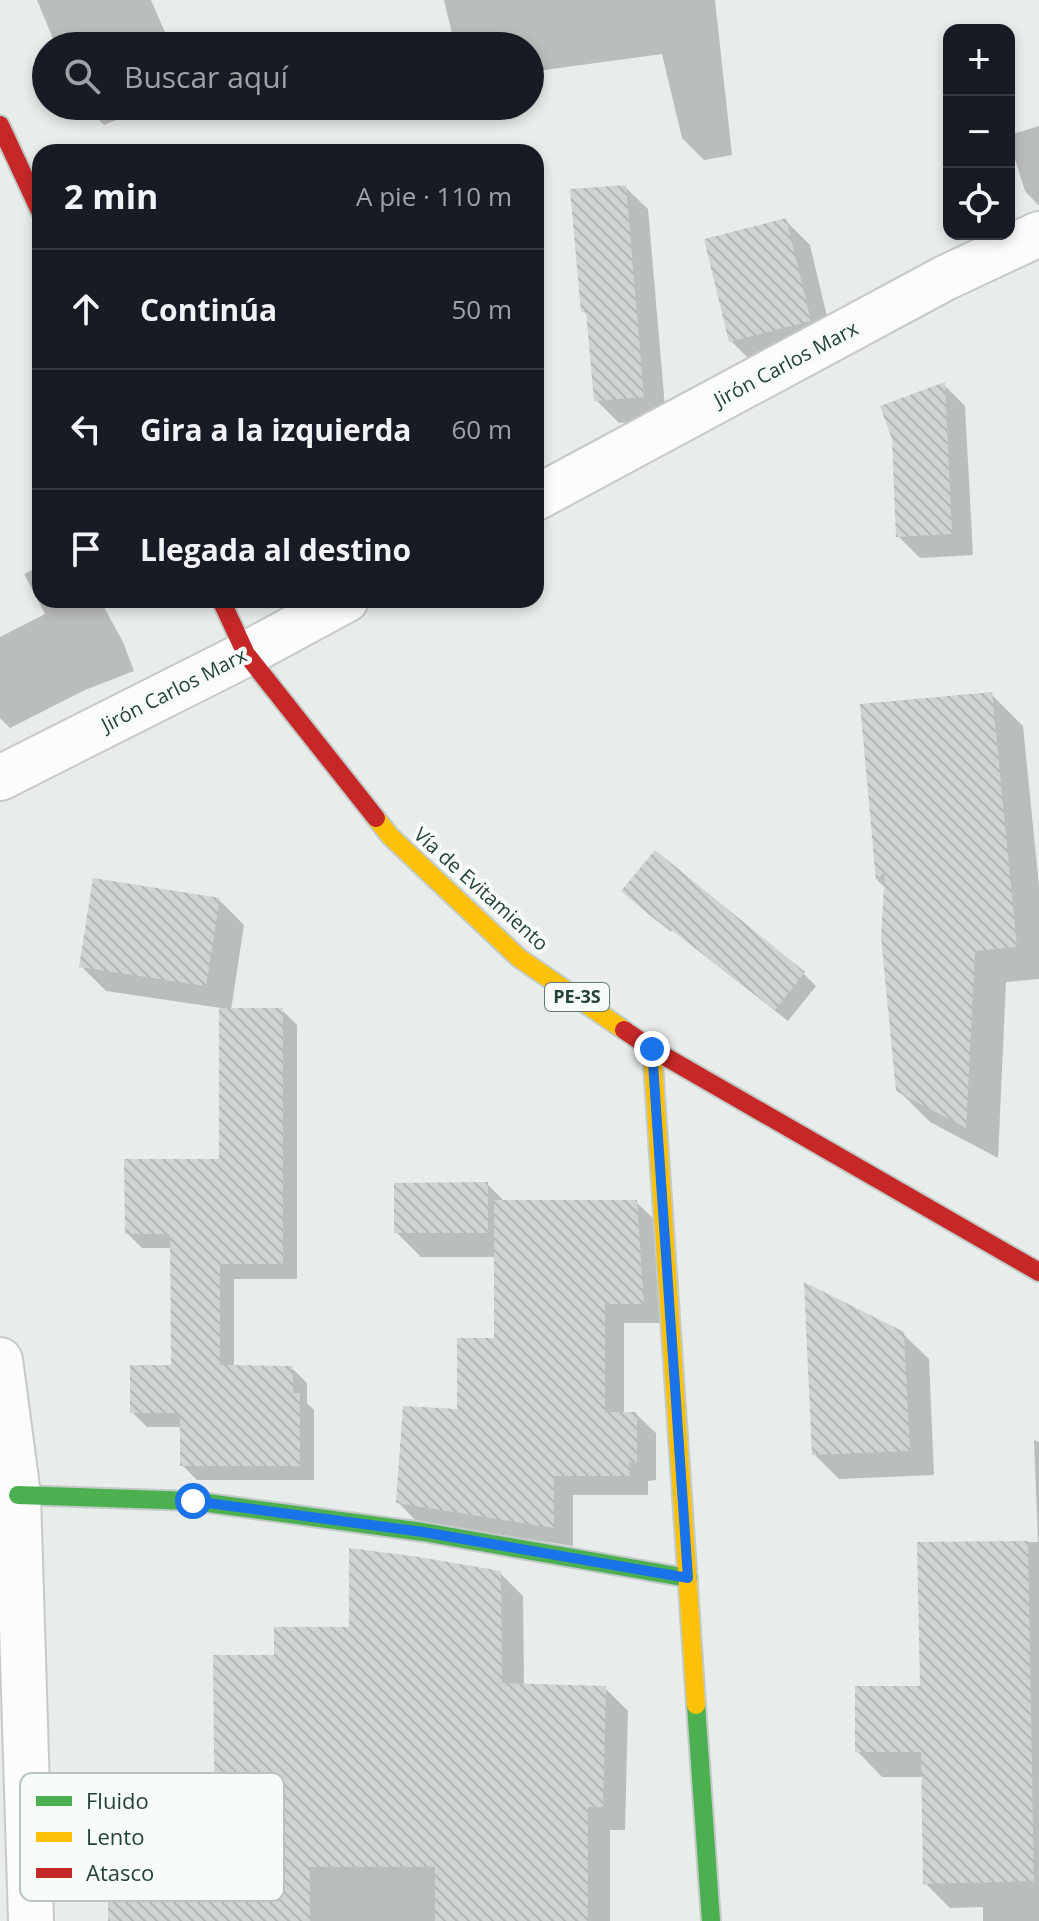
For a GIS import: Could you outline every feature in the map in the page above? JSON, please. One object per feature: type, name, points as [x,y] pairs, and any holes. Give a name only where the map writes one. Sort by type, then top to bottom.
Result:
[{"type":"main road","points":[[0,125],[32,194]]},
{"type":"main road","name":"Vía de Evitamiento","points":[[225,608],[246,654],[390,836],[519,958],[652,1049],[1039,1272]]},
{"type":"main road","points":[[652,1049],[711,1921]]},
{"type":"main road","points":[[18,1495],[193,1501],[423,1532],[688,1578]]},
{"type":"street","name":"Jirón Carlos Marx","points":[[544,494],[945,278],[1039,234]]},
{"type":"street","name":"Jirón Carlos Marx","points":[[0,778],[331,608]]},
{"type":"street","points":[[0,1360],[18,1495],[26,1773]]},
{"type":"street","points":[[30,1901],[31,1921]]},
{"type":"building","points":[[626,185],[644,397],[594,401],[586,311],[581,312],[570,189]]},
{"type":"building","points":[[786,218],[811,321],[729,342],[704,239]]},
{"type":"building","points":[[945,382],[952,534],[896,537],[892,439],[880,406]]},
{"type":"building","points":[[992,692],[1017,947],[975,951],[966,1128],[896,1091],[881,937],[885,871],[876,881],[860,704]]},
{"type":"building","points":[[655,850],[805,972],[775,1010],[621,891]]},
{"type":"building","points":[[93,878],[220,898],[206,986],[79,967]]},
{"type":"building","points":[[219,1008],[283,1008],[283,1264],[220,1264],[220,1365],[293,1366],[293,1393],[300,1393],[300,1466],[180,1466],[180,1413],[130,1413],[130,1365],[171,1365],[170,1234],[125,1234],[124,1159],[219,1159]]},
{"type":"building","points":[[488,1182],[488,1233],[394,1233],[394,1183]]},
{"type":"building","points":[[494,1200],[637,1200],[644,1304],[605,1304],[605,1412],[637,1412],[637,1462],[629,1462],[630,1476],[554,1476],[554,1528],[396,1503],[403,1406],[457,1409],[457,1338],[494,1338]]},
{"type":"building","points":[[804,1282],[904,1332],[910,1451],[812,1455]]},
{"type":"building","points":[[1028,1541],[1034,1881],[923,1884],[921,1752],[855,1752],[855,1686],[920,1686],[917,1542]]},
{"type":"building","points":[[349,1548],[501,1571],[502,1683],[606,1686],[603,1807],[588,1807],[588,1921],[435,1921],[435,1867],[310,1867],[310,1921],[108,1921],[108,1901],[284,1901],[284,1773],[214,1773],[213,1655],[274,1655],[274,1627],[349,1627]]},
{"type":"traffic: fast","points":[[18,1495],[193,1501],[423,1532],[688,1578]]},
{"type":"traffic: fast","points":[[696,1705],[711,1921]]},
{"type":"traffic: slow","points":[[376,818],[390,836],[519,958],[624,1030]]},
{"type":"traffic: slow","points":[[652,1049],[696,1705]]},
{"type":"traffic: jam","points":[[0,125],[32,194]]},
{"type":"traffic: jam","points":[[225,608],[246,654],[376,818]]},
{"type":"traffic: jam","points":[[624,1030],[1039,1272]]},
{"type":"route","points":[[193,1501],[423,1532],[688,1578],[652,1049]]}]
